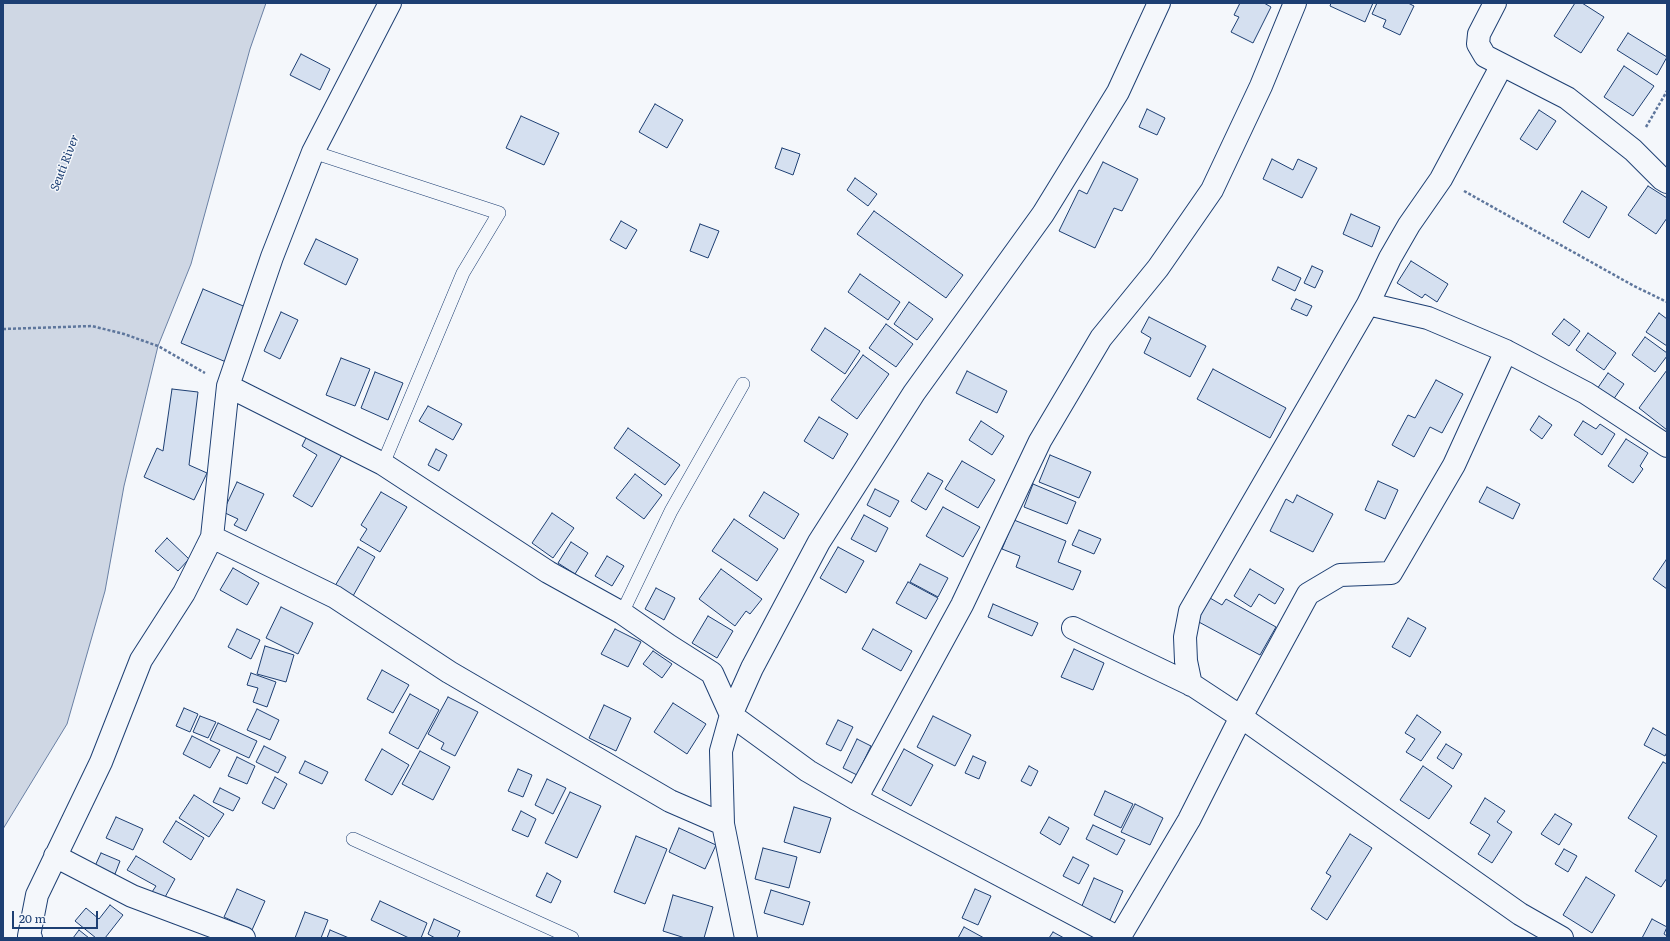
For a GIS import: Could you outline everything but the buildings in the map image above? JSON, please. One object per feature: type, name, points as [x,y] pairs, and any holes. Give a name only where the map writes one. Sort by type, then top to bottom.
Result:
[{"type":"street","points":[[29,937],[36,895],[101,762],[141,660],[184,593],[212,538],[228,386],[272,257],[313,152],[390,3]]},
{"type":"street","points":[[746,938],[723,824],[721,751],[730,715],[752,668],[819,542],[914,393],[1043,214],[1118,92],[1159,3]]},
{"type":"street","points":[[856,799],[962,605],[1040,440],[1101,338],[1158,268],[1212,190],[1261,86],[1295,3]]},
{"type":"street","points":[[1495,3],[1479,34],[1478,44],[1485,56],[1567,98],[1633,150],[1662,180],[1667,182]]},
{"type":"street","points":[[1191,685],[1186,661],[1185,637],[1190,611],[1368,304],[1390,258],[1409,224],[1441,179],[1502,65]]},
{"type":"street","points":[[1368,304],[1428,318],[1506,351],[1586,393],[1667,446]]},
{"type":"street","points":[[228,386],[383,464],[548,572],[622,613],[712,673],[730,715],[808,771],[856,799],[1119,938],[1189,820],[1241,717],[1308,594],[1340,575],[1391,573],[1454,465],[1506,351]]},
{"type":"street","points":[[212,538],[335,597],[449,672],[664,798],[723,824]]},
{"type":"street","points":[[1073,628],[1191,685],[1241,717],[1520,914],[1562,938]]},
{"type":"street","points":[[55,856],[132,896],[244,938]]},
{"type":"lane","points":[[313,152],[499,213],[463,273],[383,464]]},
{"type":"lane","points":[[622,613],[670,511],[744,384]]},
{"type":"lane","points":[[353,839],[572,938]]},
{"type":"path","points":[[1633,150],[1667,91]]},
{"type":"path","points":[[1441,179],[1634,286],[1667,302]]},
{"type":"path","points":[[3,329],[92,326],[124,334],[158,346],[228,386]]},
{"type":"water","name":"Seuti River","points":[[3,3],[266,3],[250,49],[191,264],[158,346],[124,486],[105,591],[67,724],[3,829]]}]
